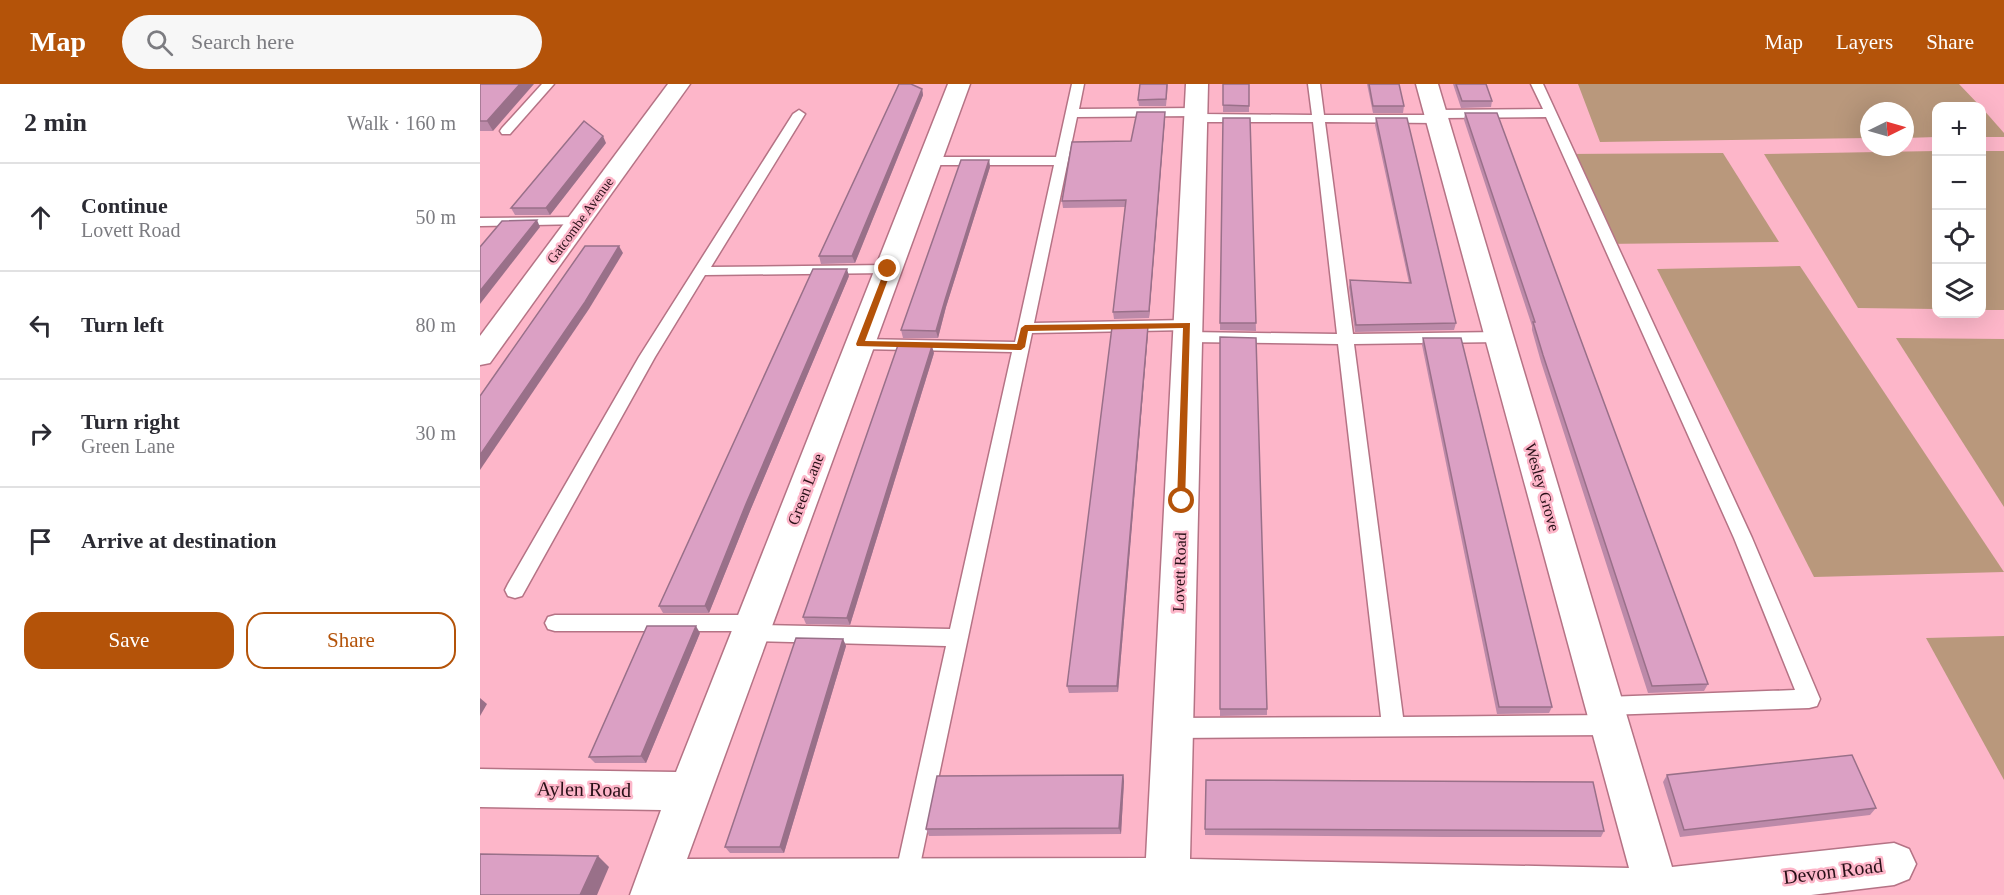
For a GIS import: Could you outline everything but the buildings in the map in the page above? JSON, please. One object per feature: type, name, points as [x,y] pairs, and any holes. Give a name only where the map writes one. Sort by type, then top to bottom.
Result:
[{"type":"street","name":"Gatcombe Avenue","points":[[480,356],[679,84]]},
{"type":"street","name":"Green Lane","points":[[655,888],[689,791],[960,84]]},
{"type":"street","name":"Lovett Road","points":[[1167,880],[1197,105]]},
{"type":"street","name":"Wesley Grove","points":[[1433,105],[1609,715],[1657,891]]},
{"type":"street","name":"Aylen Road","points":[[480,788],[689,791]]},
{"type":"street","name":"Devon Road","points":[[655,888],[906,881],[1167,880],[1657,891],[1894,864]]},
{"type":"lane","points":[[506,130],[548,84]]},
{"type":"lane","points":[[906,881],[1078,84]]},
{"type":"lane","points":[[1314,84],[1393,725]]},
{"type":"lane","points":[[1173,728],[1393,725],[1609,715],[1809,699],[1743,538],[1537,84]]},
{"type":"lane","points":[[1071,113],[1197,105],[1319,120],[1433,105],[1550,113]]},
{"type":"lane","points":[[515,590],[647,357],[799,114]]},
{"type":"lane","points":[[930,160],[1061,161]]},
{"type":"lane","points":[[480,222],[579,221]]},
{"type":"lane","points":[[700,271],[888,269]]},
{"type":"lane","points":[[1025,328],[1187,331],[1346,339],[1500,337]]},
{"type":"lane","points":[[860,344],[1021,347]]},
{"type":"lane","points":[[555,623],[752,628],[958,638]]},
{"type":"shaded area","points":[[1578,84],[1959,84],[1976,102],[1932,102],[1932,137],[1914,138],[1914,102],[1860,102],[1860,138],[1600,142]]},
{"type":"shaded area","points":[[1986,113],[2004,133],[2004,137],[1986,137]]},
{"type":"shaded area","points":[[1914,151],[1932,151],[1932,309],[1858,308],[1764,154],[1860,152],[1860,156],[1914,156]]},
{"type":"shaded area","points":[[1986,151],[2004,151],[2004,310],[1986,310]]},
{"type":"shaded area","points":[[1723,153],[1779,242],[1602,244],[1564,154]]},
{"type":"shaded area","points":[[1800,266],[2004,572],[1814,577],[1657,269]]},
{"type":"shaded area","points":[[1896,338],[2004,339],[2004,507]]},
{"type":"shaded area","points":[[2004,636],[2004,780],[1926,638]]},
{"type":"route","points":[[888,269],[860,344],[1021,347],[1025,328],[1187,325],[1182,501]]}]
